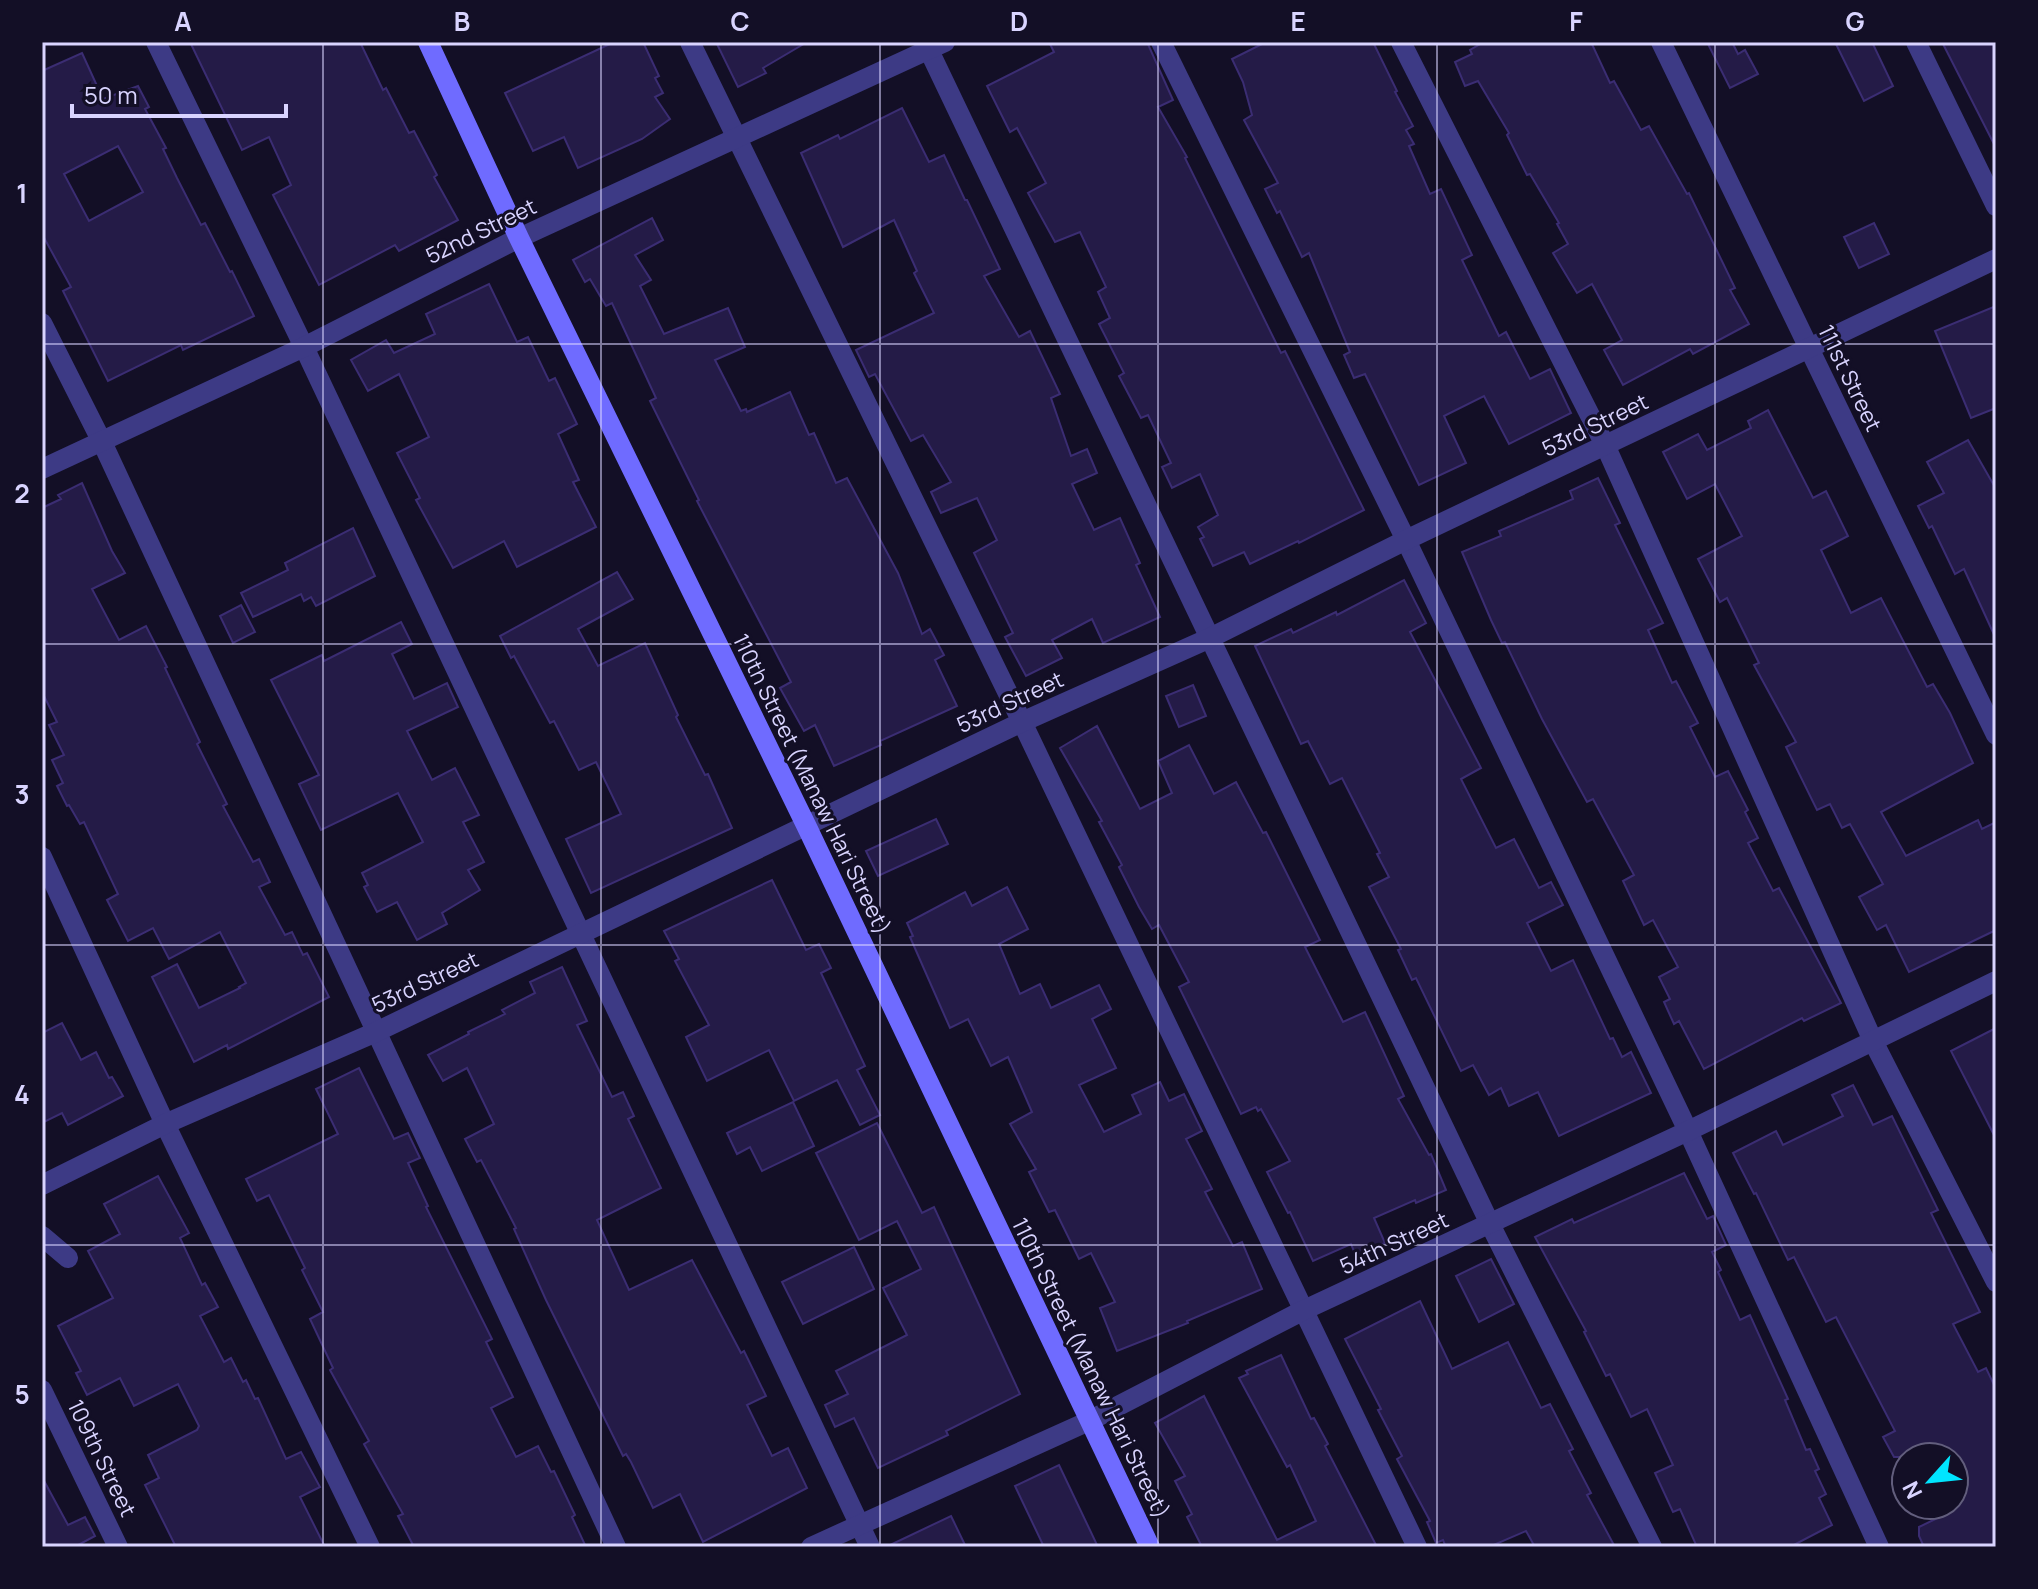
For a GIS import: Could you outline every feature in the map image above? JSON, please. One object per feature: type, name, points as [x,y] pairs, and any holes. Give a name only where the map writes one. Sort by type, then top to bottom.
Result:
[{"type":"main road","name":"110th Street (Manaw Hari Street)","points":[[428,42],[519,238],[806,825],[1150,1547]]},
{"type":"street","points":[[156,42],[304,347],[870,1547]]},
{"type":"street","points":[[690,42],[1022,722],[1417,1547]]},
{"type":"street","points":[[1161,42],[1406,540],[1688,1131],[1879,1547]]},
{"type":"street","points":[[1401,42],[1606,447],[1873,1041],[1996,1282]]},
{"type":"street","name":"111st Street","points":[[1661,42],[1996,735]]},
{"type":"street","points":[[1916,42],[1996,206]]},
{"type":"street","points":[[933,45],[1210,638],[1490,1224],[1652,1547]]},
{"type":"street","name":"52nd Street","points":[[42,469],[304,347],[519,238],[933,45]]},
{"type":"street","name":"53rd Street","points":[[42,1185],[165,1124],[376,1032],[1022,722],[1210,638],[1406,540],[1996,259]]},
{"type":"street","points":[[42,323],[102,442],[616,1547]]},
{"type":"street","points":[[42,857],[165,1124],[370,1547]]},
{"type":"street","name":"54th Street","points":[[811,1547],[1089,1421],[1302,1311],[1688,1131],[1996,981]]},
{"type":"street","points":[[42,1236],[68,1258]]},
{"type":"street","name":"109th Street","points":[[42,1390],[118,1547]]},
{"type":"building","points":[[190,42],[360,42],[383,90],[386,88],[409,133],[414,131],[437,175],[434,177],[458,220],[399,251],[395,245],[319,285],[273,195],[291,185],[269,137],[242,150]]},
{"type":"building","points":[[614,42],[643,42],[659,76],[655,78],[663,93],[655,97],[670,119],[642,139],[578,168],[564,137],[533,151],[505,93]]},
{"type":"building","points":[[716,42],[807,42],[763,68],[766,73],[738,87]]},
{"type":"building","points":[[1049,42],[1147,42],[1173,100],[1158,107],[1187,157],[1281,353],[1285,351],[1364,510],[1250,564],[1244,552],[1213,566],[1200,539],[1204,537],[1198,527],[1218,515],[1200,474],[1172,488],[1162,467],[1171,463],[1148,415],[1141,418],[1119,376],[1124,373],[1099,324],[1110,318],[1098,292],[1106,287],[1080,232],[1055,242],[1028,193],[1046,183],[1017,128],[1010,132],[987,86],[1054,52]]},
{"type":"building","points":[[1266,42],[1373,42],[1413,126],[1406,130],[1414,144],[1409,146],[1430,194],[1441,189],[1472,255],[1462,260],[1499,336],[1506,332],[1530,379],[1550,369],[1571,413],[1509,444],[1484,396],[1444,416],[1466,463],[1419,485],[1365,374],[1354,378],[1344,355],[1350,352],[1309,253],[1302,257],[1280,211],[1277,213],[1265,189],[1278,183],[1244,120],[1252,115],[1243,82],[1232,59]]},
{"type":"building","points":[[1484,42],[1591,42],[1610,83],[1614,81],[1641,130],[1649,126],[1689,193],[1735,288],[1730,290],[1749,324],[1693,354],[1690,349],[1623,385],[1604,350],[1622,340],[1592,284],[1577,293],[1553,253],[1568,244],[1559,223],[1530,174],[1527,175],[1507,135],[1509,133],[1478,81],[1465,86],[1455,62],[1472,54],[1470,50]]},
{"type":"building","points":[[1707,42],[1732,42],[1738,54],[1745,50],[1758,74],[1730,88]]},
{"type":"building","points":[[1835,42],[1872,42],[1893,86],[1864,101]]},
{"type":"building","points":[[1942,42],[1996,42],[1996,148]]},
{"type":"building","points":[[82,53],[103,99],[138,86],[149,107],[145,109],[166,148],[163,149],[177,178],[201,225],[205,223],[232,271],[254,316],[183,350],[181,345],[108,381],[63,291],[71,287],[42,234],[42,71]],"holes":[[[118,146],[143,192],[89,221],[64,174]]]},
{"type":"building","points":[[902,108],[929,162],[944,155],[967,200],[1000,269],[984,276],[1019,337],[1030,331],[1060,394],[1051,398],[1071,456],[1087,449],[1097,473],[1072,484],[1094,530],[1120,518],[1140,563],[1136,565],[1160,617],[1103,643],[1092,619],[1052,640],[1062,658],[1026,676],[1005,637],[1013,633],[974,553],[997,540],[977,498],[941,513],[931,492],[951,482],[923,435],[911,441],[875,374],[869,377],[856,350],[934,313],[914,273],[917,271],[894,220],[843,247],[801,153],[838,135],[840,139]]},
{"type":"building","points":[[652,218],[663,240],[635,255],[651,280],[640,286],[664,334],[728,308],[745,347],[715,360],[741,411],[746,409],[747,412],[790,392],[809,435],[814,433],[836,483],[847,478],[898,573],[922,634],[930,629],[944,655],[935,660],[957,706],[834,766],[815,725],[804,731],[780,688],[791,682],[697,501],[650,401],[656,398],[612,303],[606,306],[590,279],[585,282],[573,260]]},
{"type":"building","points":[[1874,223],[1889,254],[1859,268],[1844,237]]},
{"type":"building","points":[[489,284],[517,342],[528,337],[549,381],[555,378],[577,424],[558,434],[579,480],[573,482],[596,527],[517,567],[504,541],[453,568],[416,500],[420,498],[397,453],[429,437],[399,374],[368,391],[351,360],[386,340],[394,353],[435,334],[426,314]]},
{"type":"building","points":[[1996,306],[1996,408],[1971,418],[1935,331]]},
{"type":"building","points":[[1768,410],[1813,498],[1826,491],[1848,536],[1821,550],[1851,613],[1881,598],[1927,687],[1933,684],[1950,713],[1973,763],[1881,812],[1906,856],[1978,820],[1982,829],[1996,822],[1996,930],[1909,972],[1886,925],[1877,930],[1859,897],[1883,884],[1850,824],[1842,828],[1830,804],[1817,810],[1786,747],[1796,742],[1754,665],[1759,663],[1727,598],[1720,602],[1698,559],[1742,536],[1715,484],[1687,499],[1663,452],[1698,434],[1707,450],[1751,428],[1748,421]]},
{"type":"building","points":[[1968,440],[1996,489],[1996,639],[1964,569],[1955,574],[1932,526],[1929,528],[1918,506],[1944,493],[1927,462]]},
{"type":"building","points":[[1598,478],[1620,523],[1615,525],[1663,623],[1648,630],[1672,683],[1676,681],[1698,723],[1690,727],[1715,777],[1728,771],[1758,838],[1748,843],[1773,891],[1779,888],[1841,1003],[1804,1021],[1802,1018],[1704,1069],[1679,1021],[1674,1024],[1664,1002],[1670,999],[1659,977],[1678,967],[1653,920],[1644,925],[1623,881],[1634,875],[1593,799],[1587,802],[1542,719],[1505,642],[1502,643],[1462,552],[1501,536],[1499,531],[1573,499],[1570,491]]},
{"type":"building","points":[[82,483],[125,573],[92,589],[119,640],[146,626],[200,742],[197,744],[227,804],[223,806],[253,862],[259,859],[270,882],[259,887],[285,935],[292,932],[303,955],[307,953],[329,997],[228,1049],[227,1045],[194,1062],[152,977],[177,964],[199,1008],[246,983],[220,932],[169,959],[153,928],[128,941],[107,900],[118,894],[84,822],[80,824],[57,786],[63,783],[52,760],[64,755],[49,725],[57,722],[42,692],[42,508],[61,499],[58,495]]},
{"type":"building","points":[[353,528],[375,576],[316,606],[311,597],[304,601],[301,594],[253,617],[241,593],[288,570],[285,563]]},
{"type":"building","points":[[617,572],[633,599],[578,629],[598,666],[645,643],[678,715],[676,717],[705,775],[708,774],[732,828],[591,893],[566,839],[621,814],[596,762],[579,770],[554,721],[550,723],[500,636]]},
{"type":"building","points":[[1404,580],[1426,623],[1410,632],[1481,768],[1461,779],[1496,848],[1514,839],[1539,888],[1551,882],[1563,905],[1527,923],[1551,971],[1573,960],[1610,1039],[1613,1038],[1622,1057],[1631,1052],[1651,1093],[1559,1136],[1538,1092],[1509,1106],[1501,1088],[1489,1095],[1473,1065],[1461,1071],[1416,978],[1412,980],[1398,950],[1401,949],[1369,887],[1389,877],[1377,854],[1380,853],[1342,778],[1330,784],[1308,741],[1301,744],[1255,646],[1291,629],[1293,633],[1336,612],[1337,615]]},
{"type":"building","points":[[241,605],[255,632],[233,643],[220,616]]},
{"type":"building","points":[[401,622],[412,644],[392,654],[414,699],[447,683],[458,707],[407,731],[432,780],[455,768],[479,815],[463,822],[484,862],[468,870],[480,890],[442,913],[447,924],[417,940],[397,902],[377,912],[364,887],[368,885],[362,873],[423,842],[398,793],[321,830],[299,784],[319,775],[271,680],[322,655],[324,661]]},
{"type":"building","points":[[1193,685],[1206,716],[1179,727],[1166,696]]},
{"type":"building","points":[[1097,726],[1140,809],[1172,793],[1158,761],[1189,745],[1214,794],[1236,782],[1263,833],[1266,832],[1320,940],[1305,947],[1343,1022],[1365,1012],[1404,1096],[1398,1099],[1431,1154],[1446,1190],[1374,1218],[1385,1243],[1356,1256],[1351,1244],[1313,1261],[1267,1172],[1290,1161],[1261,1109],[1258,1111],[1256,1107],[1241,1114],[1179,987],[1189,982],[1159,925],[1152,929],[1139,907],[1119,867],[1122,865],[1099,822],[1102,821],[1060,748]]},
{"type":"building","points":[[936,819],[948,844],[878,876],[866,851]]},
{"type":"building","points":[[772,880],[806,950],[819,944],[831,968],[821,973],[865,1066],[857,1070],[880,1115],[860,1125],[837,1080],[794,1101],[769,1050],[707,1081],[686,1037],[709,1025],[675,961],[679,959],[664,931]]},
{"type":"building","points":[[1007,887],[1028,929],[999,944],[1020,994],[1040,984],[1051,1008],[1099,985],[1111,1009],[1092,1019],[1116,1068],[1079,1085],[1104,1132],[1141,1114],[1132,1095],[1160,1082],[1169,1101],[1184,1094],[1202,1131],[1186,1139],[1212,1189],[1205,1192],[1233,1246],[1242,1242],[1262,1289],[1117,1351],[1100,1308],[1115,1302],[1091,1253],[1079,1259],[1055,1210],[1049,1212],[1029,1172],[1036,1169],[1010,1124],[1032,1112],[1008,1057],[991,1066],[968,1019],[950,1028],[910,937],[913,936],[907,923],[965,892],[972,906]]},
{"type":"building","points":[[562,967],[587,1021],[577,1025],[612,1097],[623,1092],[634,1116],[628,1119],[661,1188],[597,1220],[629,1290],[692,1260],[766,1396],[747,1405],[772,1456],[788,1448],[807,1488],[703,1542],[680,1494],[653,1508],[631,1462],[626,1454],[623,1456],[546,1300],[516,1228],[481,1160],[477,1162],[465,1139],[494,1124],[467,1068],[443,1081],[428,1055],[505,1014],[502,1010],[535,993],[530,982]]},
{"type":"building","points":[[62,1023],[81,1060],[96,1052],[109,1078],[112,1077],[123,1096],[68,1125],[62,1113],[42,1123],[42,1033]]},
{"type":"building","points":[[1996,1028],[1996,1139],[1951,1051]]},
{"type":"building","points":[[359,1068],[394,1139],[408,1133],[420,1158],[408,1163],[426,1207],[492,1339],[486,1342],[513,1397],[491,1408],[516,1457],[538,1446],[575,1515],[572,1517],[586,1547],[414,1547],[398,1516],[403,1514],[364,1444],[369,1441],[330,1370],[333,1368],[310,1319],[323,1312],[302,1270],[305,1268],[269,1195],[257,1201],[246,1179],[338,1134],[316,1089]]},
{"type":"building","points":[[1853,1085],[1873,1125],[1892,1116],[1938,1210],[1931,1213],[1980,1312],[1953,1324],[1978,1372],[1986,1368],[1996,1389],[1996,1547],[1924,1547],[1919,1527],[1931,1521],[1970,1521],[1970,1441],[1890,1441],[1890,1450],[1883,1437],[1895,1431],[1836,1317],[1826,1322],[1794,1257],[1788,1260],[1733,1153],[1776,1131],[1783,1145],[1843,1116],[1832,1095]]},
{"type":"building","points":[[793,1102],[814,1146],[762,1171],[750,1147],[737,1154],[727,1133]]},
{"type":"building","points":[[877,1123],[922,1213],[934,1207],[1020,1394],[946,1431],[948,1435],[878,1468],[854,1418],[835,1427],[825,1405],[848,1394],[836,1371],[907,1335],[883,1288],[921,1269],[897,1221],[859,1240],[816,1153]]},
{"type":"building","points":[[1684,1173],[1707,1219],[1713,1216],[1726,1245],[1712,1252],[1721,1270],[1718,1272],[1740,1320],[1750,1315],[1788,1399],[1785,1400],[1806,1450],[1810,1449],[1819,1469],[1815,1471],[1826,1494],[1819,1498],[1832,1525],[1790,1547],[1697,1547],[1680,1509],[1673,1512],[1655,1473],[1673,1465],[1647,1409],[1631,1417],[1610,1374],[1606,1376],[1586,1331],[1535,1237],[1572,1219],[1574,1223]]},
{"type":"building","points":[[158,1176],[189,1233],[180,1238],[202,1285],[205,1283],[218,1307],[200,1316],[224,1362],[231,1358],[243,1382],[246,1380],[255,1399],[258,1398],[286,1459],[301,1452],[320,1487],[300,1497],[325,1547],[176,1547],[145,1485],[159,1478],[148,1455],[197,1430],[199,1426],[178,1384],[134,1406],[120,1378],[87,1395],[76,1373],[81,1371],[58,1326],[113,1298],[88,1251],[120,1234],[104,1204]]},
{"type":"building","points":[[854,1247],[874,1289],[803,1324],[782,1282]]},
{"type":"building","points":[[1491,1259],[1514,1304],[1479,1322],[1456,1276]]},
{"type":"building","points":[[1420,1301],[1452,1369],[1508,1342],[1541,1408],[1550,1404],[1573,1449],[1569,1451],[1591,1493],[1587,1495],[1615,1547],[1535,1547],[1526,1531],[1489,1547],[1446,1547],[1443,1540],[1436,1543],[1427,1522],[1430,1521],[1397,1459],[1402,1456],[1345,1339]]},
{"type":"building","points":[[1281,1355],[1377,1547],[1202,1547],[1187,1517],[1192,1514],[1175,1481],[1185,1476],[1155,1423],[1204,1396],[1277,1540],[1316,1521],[1290,1465],[1287,1467],[1239,1378],[1248,1374],[1246,1371]]},
{"type":"building","points":[[1059,1465],[1098,1547],[1044,1547],[1015,1486]]},
{"type":"building","points":[[42,1477],[68,1525],[85,1517],[95,1536],[78,1545],[80,1547],[42,1547]]},
{"type":"building","points":[[951,1516],[966,1547],[886,1547]]}]
